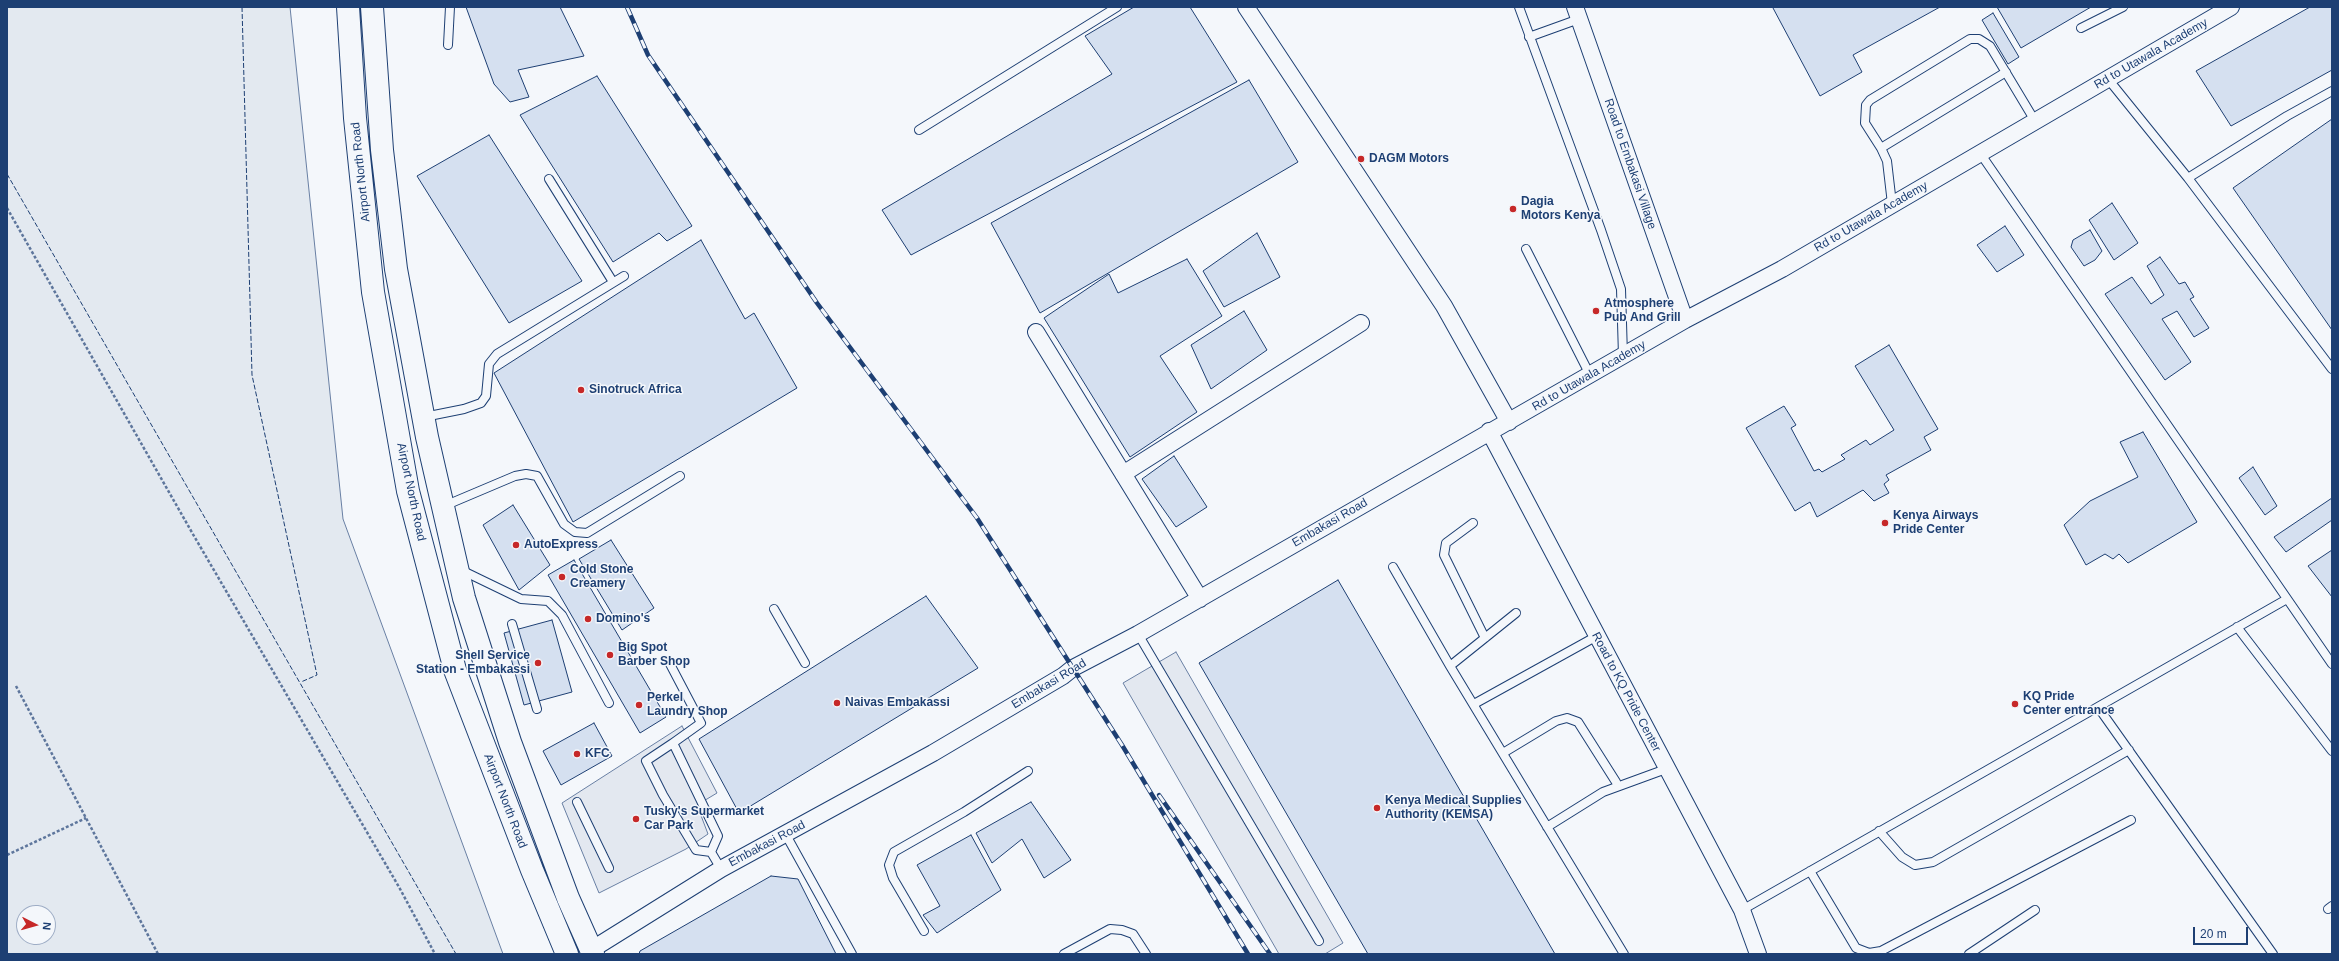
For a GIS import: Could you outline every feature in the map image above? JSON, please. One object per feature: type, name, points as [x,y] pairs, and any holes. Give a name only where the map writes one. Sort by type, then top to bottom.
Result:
[{"type":"main road","name":"Airport North Road","points":[[348,7],[355,118],[374,292],[408,491],[455,670],[532,870],[568,954]]},
{"type":"main road","name":"Airport North Road","points":[[372,7],[382,150],[396,270],[423,417],[457,568],[464,598],[510,742],[568,898],[592,952]]},
{"type":"street","points":[[1246,7],[1444,306],[1509,422]]},
{"type":"street","name":"Rd to Utawala Academy","points":[[1509,422],[1685,320],[1782,269],[2231,7]]},
{"type":"street","name":"Road to Embakasi Village","points":[[1577,13],[1685,320]]},
{"type":"street","points":[[1123,474],[1361,323]]},
{"type":"street","points":[[1036,332],[1200,599]]},
{"type":"street","name":"Embakasi Road","points":[[592,952],[721,869],[933,754],[1063,676],[1073,668],[1138,634],[1489,431],[1509,422]]},
{"type":"street","name":"Road to KQ Pride Center","points":[[1489,431],[1666,769],[1742,910],[1758,954]]},
{"type":"lane","points":[[448,45],[450,7]]},
{"type":"lane","points":[[919,130],[1116,7]]},
{"type":"lane","points":[[1519,7],[1601,230],[1621,289],[1623,356]]},
{"type":"lane","points":[[2081,28],[2123,7]]},
{"type":"lane","points":[[1529,37],[1577,13]]},
{"type":"lane","points":[[1892,204],[1888,168],[1882,148],[1865,123],[1864,114],[1866,105],[1876,96],[1970,39],[1979,39],[1990,46],[2035,121]]},
{"type":"lane","points":[[1882,148],[2006,72]]},
{"type":"lane","points":[[2108,79],[2188,178],[2332,369]]},
{"type":"lane","points":[[2188,178],[2287,116],[2332,91]]},
{"type":"lane","points":[[1980,153],[2332,664]]},
{"type":"lane","points":[[549,178],[613,282]]},
{"type":"lane","points":[[1526,249],[1590,375]]},
{"type":"lane","points":[[423,417],[464,409],[481,403],[486,396],[489,364],[497,354],[624,276]]},
{"type":"lane","points":[[443,506],[515,476],[526,474],[537,476],[564,524],[575,532],[587,532],[680,476]]},
{"type":"lane","points":[[1473,523],[1446,543],[1444,555],[1485,638]]},
{"type":"lane","points":[[1393,567],[1450,666],[1624,954]]},
{"type":"lane","points":[[457,568],[521,599],[548,601],[562,615],[609,703]]},
{"type":"lane","points":[[1742,910],[2286,599]]},
{"type":"lane","points":[[774,609],[806,663]]},
{"type":"lane","points":[[1450,666],[1516,613]]},
{"type":"lane","points":[[512,624],[537,708]]},
{"type":"lane","points":[[2237,627],[2332,751]]},
{"type":"lane","points":[[1138,634],[1319,941]]},
{"type":"lane","points":[[1474,704],[1597,636]]},
{"type":"lane","points":[[670,664],[701,723],[646,761],[662,795],[696,850],[711,852]]},
{"type":"lane","points":[[2098,707],[2273,954]]},
{"type":"lane","points":[[1503,753],[1556,721],[1567,718],[1578,722],[1616,782]]},
{"type":"lane","points":[[674,743],[718,836],[711,852]]},
{"type":"lane","points":[[1880,831],[1902,857],[1915,865],[1933,862],[2129,750]]},
{"type":"lane","points":[[1547,827],[1603,792],[1666,769]]},
{"type":"lane","points":[[924,931],[893,878],[889,865],[894,852],[964,812],[1028,772]]},
{"type":"lane","points":[[577,802],[609,868]]},
{"type":"lane","points":[[1810,871],[1856,948],[1869,953],[1881,951],[2131,820]]},
{"type":"lane","points":[[786,835],[852,954]]},
{"type":"lane","points":[[711,852],[721,869]]},
{"type":"lane","points":[[1969,954],[2035,910]]},
{"type":"lane","points":[[1064,954],[1110,929],[1122,930],[1132,934],[1146,954]]},
{"type":"path","points":[[7,208],[194,536],[399,887],[435,954]]},
{"type":"path","points":[[16,686],[158,954]]},
{"type":"path","points":[[7,855],[86,818]]},
{"type":"shaded area","points":[[7,7],[290,7],[343,519],[503,954],[7,954]]},
{"type":"shaded area","points":[[1176,652],[1343,943],[1325,954],[1279,954],[1123,683]]},
{"type":"shaded area","name":"Tusky's Supermarket Car Park","points":[[682,726],[717,793],[697,805],[708,834],[686,849],[599,893],[562,803]]},
{"type":"building","points":[[466,7],[560,7],[584,56],[518,70],[529,97],[510,102],[494,84]]},
{"type":"building","points":[[1134,7],[1190,7],[1237,82],[911,255],[882,210],[1112,74],[1085,36]]},
{"type":"building","points":[[1940,7],[1853,55],[1862,72],[1820,96],[1773,8]]},
{"type":"building","points":[[1997,7],[2091,7],[2021,48]]},
{"type":"building","points":[[2310,7],[2332,7],[2332,70],[2231,126],[2196,71]]},
{"type":"building","points":[[1993,13],[2019,57],[2008,64],[1982,20]]},
{"type":"building","points":[[597,76],[692,226],[667,241],[659,233],[613,262],[520,115]]},
{"type":"building","points":[[1249,80],[1298,162],[1040,313],[991,223]]},
{"type":"building","points":[[2332,119],[2332,330],[2233,188]]},
{"type":"building","points":[[489,135],[582,281],[509,323],[417,176]]},
{"type":"building","points":[[2112,203],[2138,243],[2114,260],[2089,220]]},
{"type":"building","points":[[2005,226],[2024,255],[1997,272],[1977,245]]},
{"type":"building","points":[[2090,230],[2102,251],[2095,260],[2084,266],[2071,247],[2073,240]]},
{"type":"building","points":[[1257,233],[1280,277],[1224,307],[1203,271]]},
{"type":"building","points":[[701,240],[745,319],[754,313],[797,388],[573,522],[494,373]]},
{"type":"building","points":[[2160,257],[2179,284],[2185,282],[2194,297],[2190,299],[2209,328],[2194,337],[2177,311],[2162,319],[2191,362],[2165,380],[2105,294],[2132,277],[2151,304],[2164,295],[2147,266]]},
{"type":"building","points":[[1187,259],[1222,316],[1160,356],[1197,412],[1130,457],[1044,318],[1109,274],[1118,293]]},
{"type":"building","points":[[1244,311],[1267,350],[1211,389],[1191,345]]},
{"type":"building","points":[[1889,345],[1938,429],[1924,437],[1931,450],[1886,475],[1889,480],[1884,484],[1889,493],[1874,501],[1863,490],[1817,517],[1810,502],[1795,511],[1746,428],[1784,406],[1796,425],[1791,428],[1814,471],[1819,469],[1822,472],[1845,459],[1841,455],[1866,440],[1870,445],[1894,430],[1855,366]]},
{"type":"building","points":[[2143,432],[2197,522],[2128,563],[2119,554],[2113,559],[2105,554],[2086,565],[2064,525],[2090,501],[2138,477],[2120,442]]},
{"type":"building","points":[[1174,456],[1207,507],[1176,527],[1142,479]]},
{"type":"building","points":[[2253,467],[2277,506],[2265,515],[2239,478]]},
{"type":"building","points":[[2332,498],[2332,520],[2286,552],[2274,537]]},
{"type":"building","name":"AutoExpress","points":[[513,505],[550,565],[519,590],[483,525]]},
{"type":"building","points":[[611,540],[654,608],[622,630],[579,559]]},
{"type":"building","points":[[2332,550],[2332,597],[2308,566]]},
{"type":"building","points":[[574,560],[666,717],[640,733],[548,575]]},
{"type":"building","name":"Kenya Medical Supplies Authority (KEMSA)","points":[[1338,580],[1555,954],[1368,954],[1199,663]]},
{"type":"building","name":"Naivas Embakassi","points":[[926,596],[978,668],[739,813],[699,739]]},
{"type":"building","name":"Shell Service Station - Embakassi","points":[[552,620],[572,692],[524,705],[504,633]]},
{"type":"building","name":"KFC","points":[[594,723],[612,756],[561,785],[543,751]]},
{"type":"building","points":[[1031,802],[1071,860],[1044,878],[1022,839],[992,863],[976,833]]},
{"type":"building","points":[[971,835],[1001,890],[937,933],[923,915],[940,906],[917,865]]},
{"type":"building","points":[[771,876],[798,879],[836,954],[639,954],[640,951]]},
{"type":"railway","points":[[627,7],[648,55],[817,303],[977,518],[1122,745],[1248,954]]},
{"type":"railway","points":[[1159,795],[1270,954]]},
{"type":"fence","points":[[242,7],[252,375],[317,675],[301,682]]},
{"type":"fence","points":[[7,174],[456,954]]},
{"type":"place","name":"DAGM Motors","points":[[1361,159]]},
{"type":"place","name":"Dagia Motors Kenya","points":[[1513,209]]},
{"type":"place","name":"Atmosphere Pub And Grill","points":[[1596,311]]},
{"type":"place","name":"Sinotruck Africa","points":[[581,390]]},
{"type":"place","name":"Kenya Airways Pride Center","points":[[1885,523]]},
{"type":"place","name":"AutoExpress","points":[[516,545]]},
{"type":"place","name":"Cold Stone Creamery","points":[[562,577]]},
{"type":"place","name":"Domino's","points":[[588,619]]},
{"type":"place","name":"Big Spot Barber Shop","points":[[610,655]]},
{"type":"place","name":"Shell Service Station - Embakassi","points":[[538,663]]},
{"type":"place","name":"Naivas Embakassi","points":[[837,703]]},
{"type":"place","name":"KQ Pride Center entrance","points":[[2015,704]]},
{"type":"place","name":"Perkel Laundry Shop","points":[[639,705]]},
{"type":"place","name":"KFC","points":[[577,754]]},
{"type":"place","name":"Kenya Medical Supplies Authority (KEMSA)","points":[[1377,808]]},
{"type":"place","name":"Tusky's Supermarket Car Park","points":[[636,819]]}]
